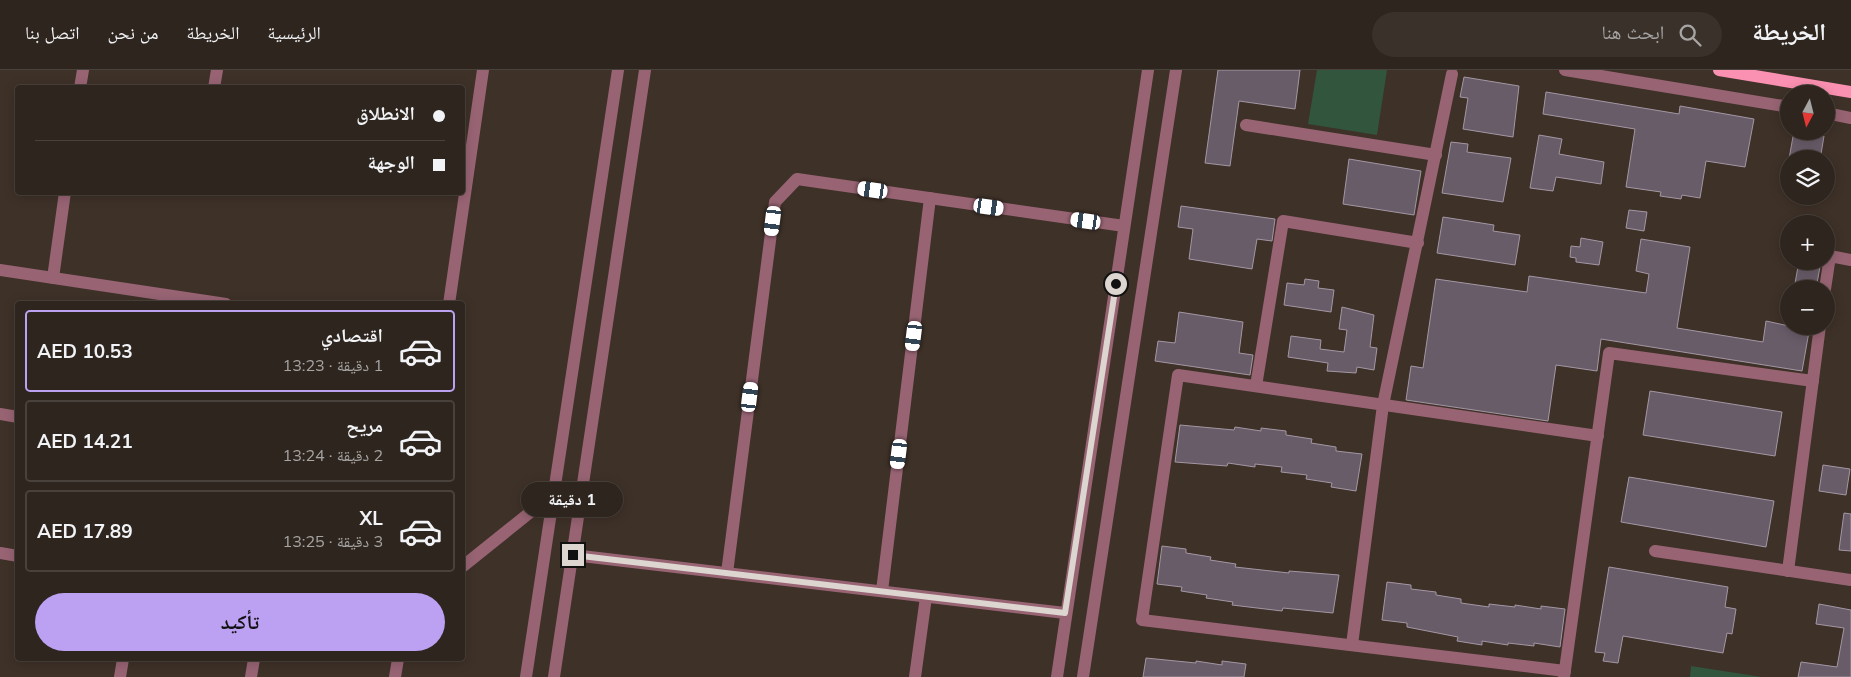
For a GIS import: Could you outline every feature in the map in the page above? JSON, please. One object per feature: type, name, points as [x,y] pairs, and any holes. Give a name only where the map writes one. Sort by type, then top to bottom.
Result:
[{"type":"main road","points":[[1719,70],[1851,92]]},
{"type":"street","points":[[80,85],[83,70]]},
{"type":"street","points":[[214,85],[216,70]]},
{"type":"street","points":[[465,177],[483,70]]},
{"type":"street","points":[[526,677],[618,70]]},
{"type":"street","points":[[554,677],[644,70]]},
{"type":"street","points":[[1057,677],[1065,613],[1148,70]]},
{"type":"street","points":[[1082,677],[1176,70]]},
{"type":"street","points":[[1565,70],[1780,106]]},
{"type":"street","points":[[1352,646],[1383,405],[1452,74]]},
{"type":"street","points":[[1835,115],[1851,118]]},
{"type":"street","points":[[1246,125],[1436,155]]},
{"type":"street","points":[[727,573],[775,202],[797,179],[1124,226]]},
{"type":"street","points":[[53,278],[65,195]]},
{"type":"street","points":[[449,301],[463,195]]},
{"type":"street","points":[[882,592],[930,198]]},
{"type":"street","points":[[1256,386],[1284,222],[1418,243]]},
{"type":"street","points":[[1826,280],[1830,256],[1851,260]]},
{"type":"street","points":[[0,270],[206,301]]},
{"type":"street","points":[[1788,571],[1819,335]]},
{"type":"street","points":[[1598,436],[1178,375],[1142,620],[1564,674],[1598,436],[1609,353],[1813,381]]},
{"type":"street","points":[[0,414],[15,416]]},
{"type":"street","points":[[465,565],[553,494]]},
{"type":"street","points":[[1655,552],[1851,580]]},
{"type":"street","points":[[0,554],[15,556]]},
{"type":"street","points":[[573,555],[1065,613]]},
{"type":"street","points":[[915,677],[926,597]]},
{"type":"street","points":[[120,677],[123,661]]},
{"type":"street","points":[[251,677],[254,661]]},
{"type":"street","points":[[395,677],[398,661]]},
{"type":"green space","points":[[1317,70],[1387,70],[1377,135],[1308,124]]},
{"type":"green space","points":[[1691,666],[1762,677],[1690,677]]},
{"type":"building","points":[[1218,70],[1300,70],[1295,109],[1239,101],[1230,166],[1205,163]]},
{"type":"building","points":[[1464,77],[1519,86],[1513,137],[1463,129],[1468,98],[1460,97]]},
{"type":"building","points":[[1546,92],[1679,114],[1680,106],[1754,119],[1745,167],[1706,161],[1700,198],[1682,195],[1681,199],[1660,196],[1661,192],[1626,187],[1635,129],[1543,114]]},
{"type":"building","points":[[1539,135],[1562,139],[1559,154],[1604,162],[1601,184],[1556,177],[1553,191],[1530,188]]},
{"type":"building","points":[[1792,140],[1823,140],[1822,150],[1791,150]]},
{"type":"building","points":[[1451,142],[1468,144],[1467,152],[1511,158],[1503,202],[1442,193]]},
{"type":"building","points":[[1349,159],[1421,171],[1414,215],[1343,204]]},
{"type":"building","points":[[1181,206],[1275,219],[1272,241],[1257,239],[1252,269],[1189,259],[1193,229],[1178,227]]},
{"type":"building","points":[[1629,210],[1647,212],[1644,231],[1626,228]]},
{"type":"building","points":[[1443,217],[1494,225],[1493,231],[1520,235],[1515,265],[1437,253]]},
{"type":"building","points":[[1581,238],[1603,242],[1599,265],[1576,262],[1576,258],[1570,257],[1571,246],[1580,247]]},
{"type":"building","points":[[1641,239],[1690,247],[1677,328],[1763,342],[1766,321],[1780,324],[1780,335],[1808,335],[1802,371],[1601,339],[1597,371],[1556,365],[1548,421],[1406,400],[1411,366],[1423,368],[1436,279],[1527,292],[1529,276],[1646,293],[1649,274],[1636,271]]},
{"type":"building","points":[[1797,270],[1819,270],[1818,280],[1796,280]]},
{"type":"building","points":[[1305,279],[1319,281],[1318,288],[1334,290],[1331,312],[1284,305],[1287,283],[1304,285]]},
{"type":"building","points":[[1342,307],[1374,315],[1370,347],[1377,348],[1374,370],[1357,367],[1356,373],[1327,371],[1328,363],[1288,357],[1291,336],[1321,340],[1320,349],[1344,352],[1347,330],[1339,329]]},
{"type":"building","points":[[1179,312],[1243,322],[1239,353],[1253,355],[1250,375],[1155,361],[1158,341],[1175,343]]},
{"type":"building","points":[[1650,391],[1782,412],[1775,456],[1643,435]]},
{"type":"building","points":[[1180,425],[1234,430],[1235,427],[1261,431],[1261,428],[1286,431],[1286,435],[1312,439],[1311,443],[1336,447],[1336,451],[1362,454],[1356,491],[1331,487],[1332,483],[1306,479],[1307,475],[1281,472],[1282,467],[1255,464],[1255,467],[1228,463],[1227,466],[1175,462]]},
{"type":"building","points":[[1823,465],[1850,469],[1846,495],[1819,491]]},
{"type":"building","points":[[1629,477],[1774,501],[1766,547],[1621,522]]},
{"type":"building","points":[[1844,513],[1851,514],[1851,551],[1839,550]]},
{"type":"building","points":[[1162,546],[1186,549],[1186,553],[1211,557],[1210,560],[1236,564],[1235,567],[1289,573],[1289,571],[1339,575],[1333,613],[1283,608],[1282,611],[1232,605],[1233,602],[1206,598],[1207,595],[1181,591],[1182,587],[1157,584]]},
{"type":"building","points":[[1609,567],[1728,587],[1725,607],[1736,609],[1732,634],[1727,633],[1723,653],[1623,636],[1618,663],[1603,661],[1605,653],[1595,652]]},
{"type":"building","points":[[1387,582],[1411,585],[1411,589],[1436,592],[1436,595],[1461,599],[1461,603],[1489,607],[1489,604],[1541,609],[1541,606],[1565,609],[1560,647],[1534,643],[1534,646],[1508,643],[1508,645],[1482,641],[1482,645],[1457,641],[1458,637],[1407,627],[1407,623],[1382,620]]},
{"type":"building","points":[[1819,604],[1851,610],[1851,677],[1798,677],[1801,662],[1837,667],[1844,628],[1816,624]]},
{"type":"building","points":[[1146,658],[1196,663],[1196,661],[1222,665],[1222,661],[1246,664],[1244,677],[1143,677]]},
{"type":"route","points":[[573,555],[1065,613],[1116,284]]}]
